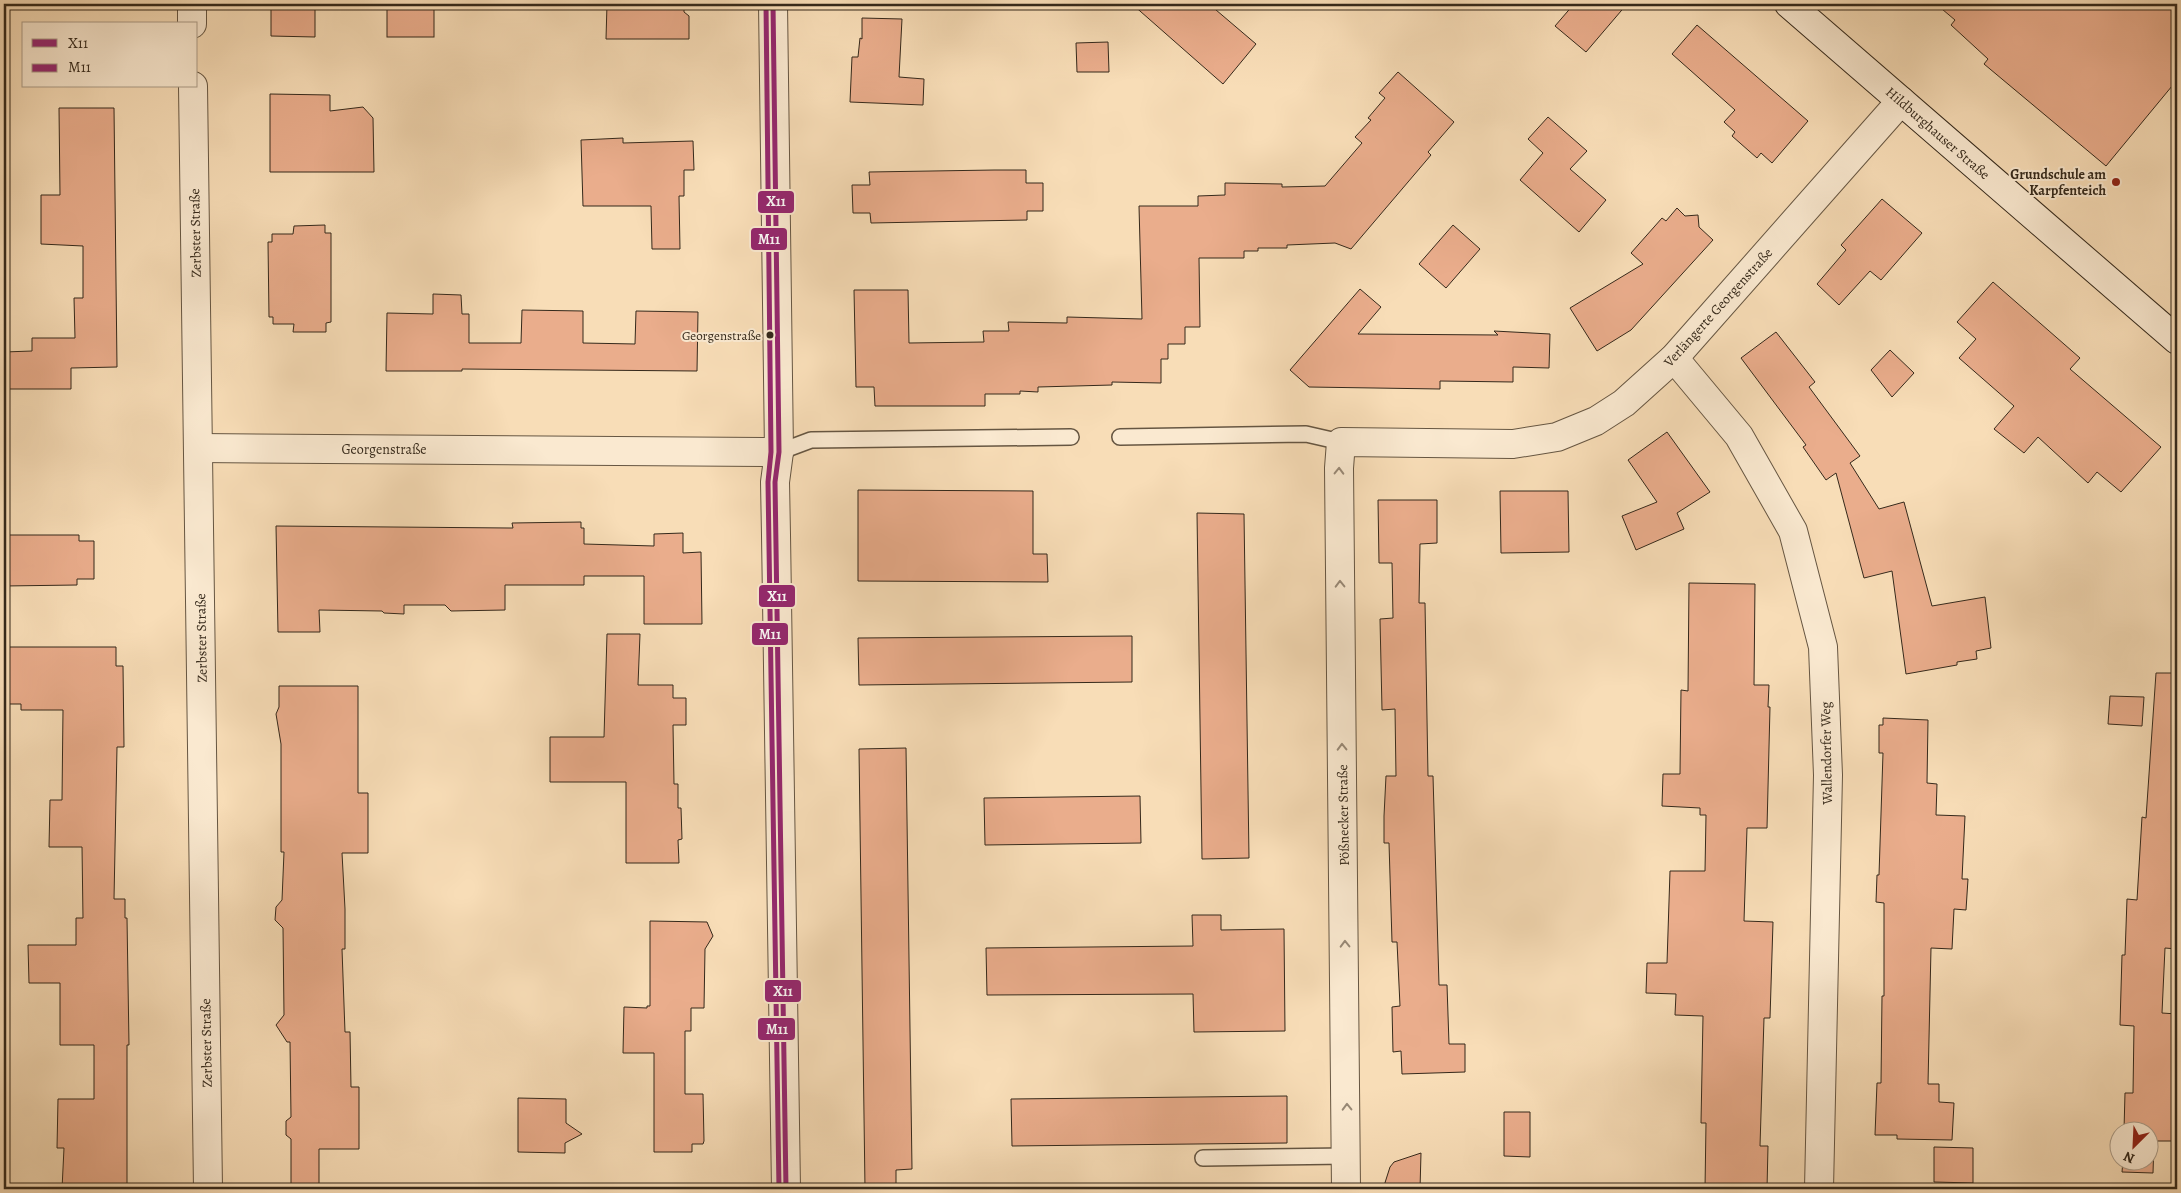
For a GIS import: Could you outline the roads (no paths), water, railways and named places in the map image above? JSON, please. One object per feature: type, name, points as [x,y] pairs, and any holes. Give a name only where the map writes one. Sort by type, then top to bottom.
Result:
[{"type":"street","points":[[192,4],[192,22]]},
{"type":"street","points":[[773,4],[779,452],[775,482],[786,1189]]},
{"type":"street","name":"Hildburghauser Straße","points":[[1789,4],[2177,340]]},
{"type":"street","name":"Zerbster Straße","points":[[193,88],[208,1189]]},
{"type":"street","name":"Verlängerte Georgenstraße","points":[[1341,442],[1513,444],[1557,437],[1596,421],[1624,403],[1674,358],[1901,101]]},
{"type":"street","name":"Wallendorfer Weg","points":[[1674,358],[1739,436],[1793,531],[1823,648],[1828,775],[1819,1189]]},
{"type":"street","name":"Pößnecker Straße","points":[[1341,442],[1338,468],[1346,1189]]},
{"type":"street","name":"Georgenstraße","points":[[199,448],[779,452]]},
{"type":"lane","points":[[1120,437],[1306,434],[1341,442]]},
{"type":"lane","points":[[779,452],[811,440],[1072,438]]},
{"type":"lane","points":[[1203,1158],[1347,1156]]},
{"type":"place","name":"Grundschule am Karpfenteich","points":[[2116,182]]},
{"type":"place","name":"Georgenstraße","points":[[770,335]]}]
